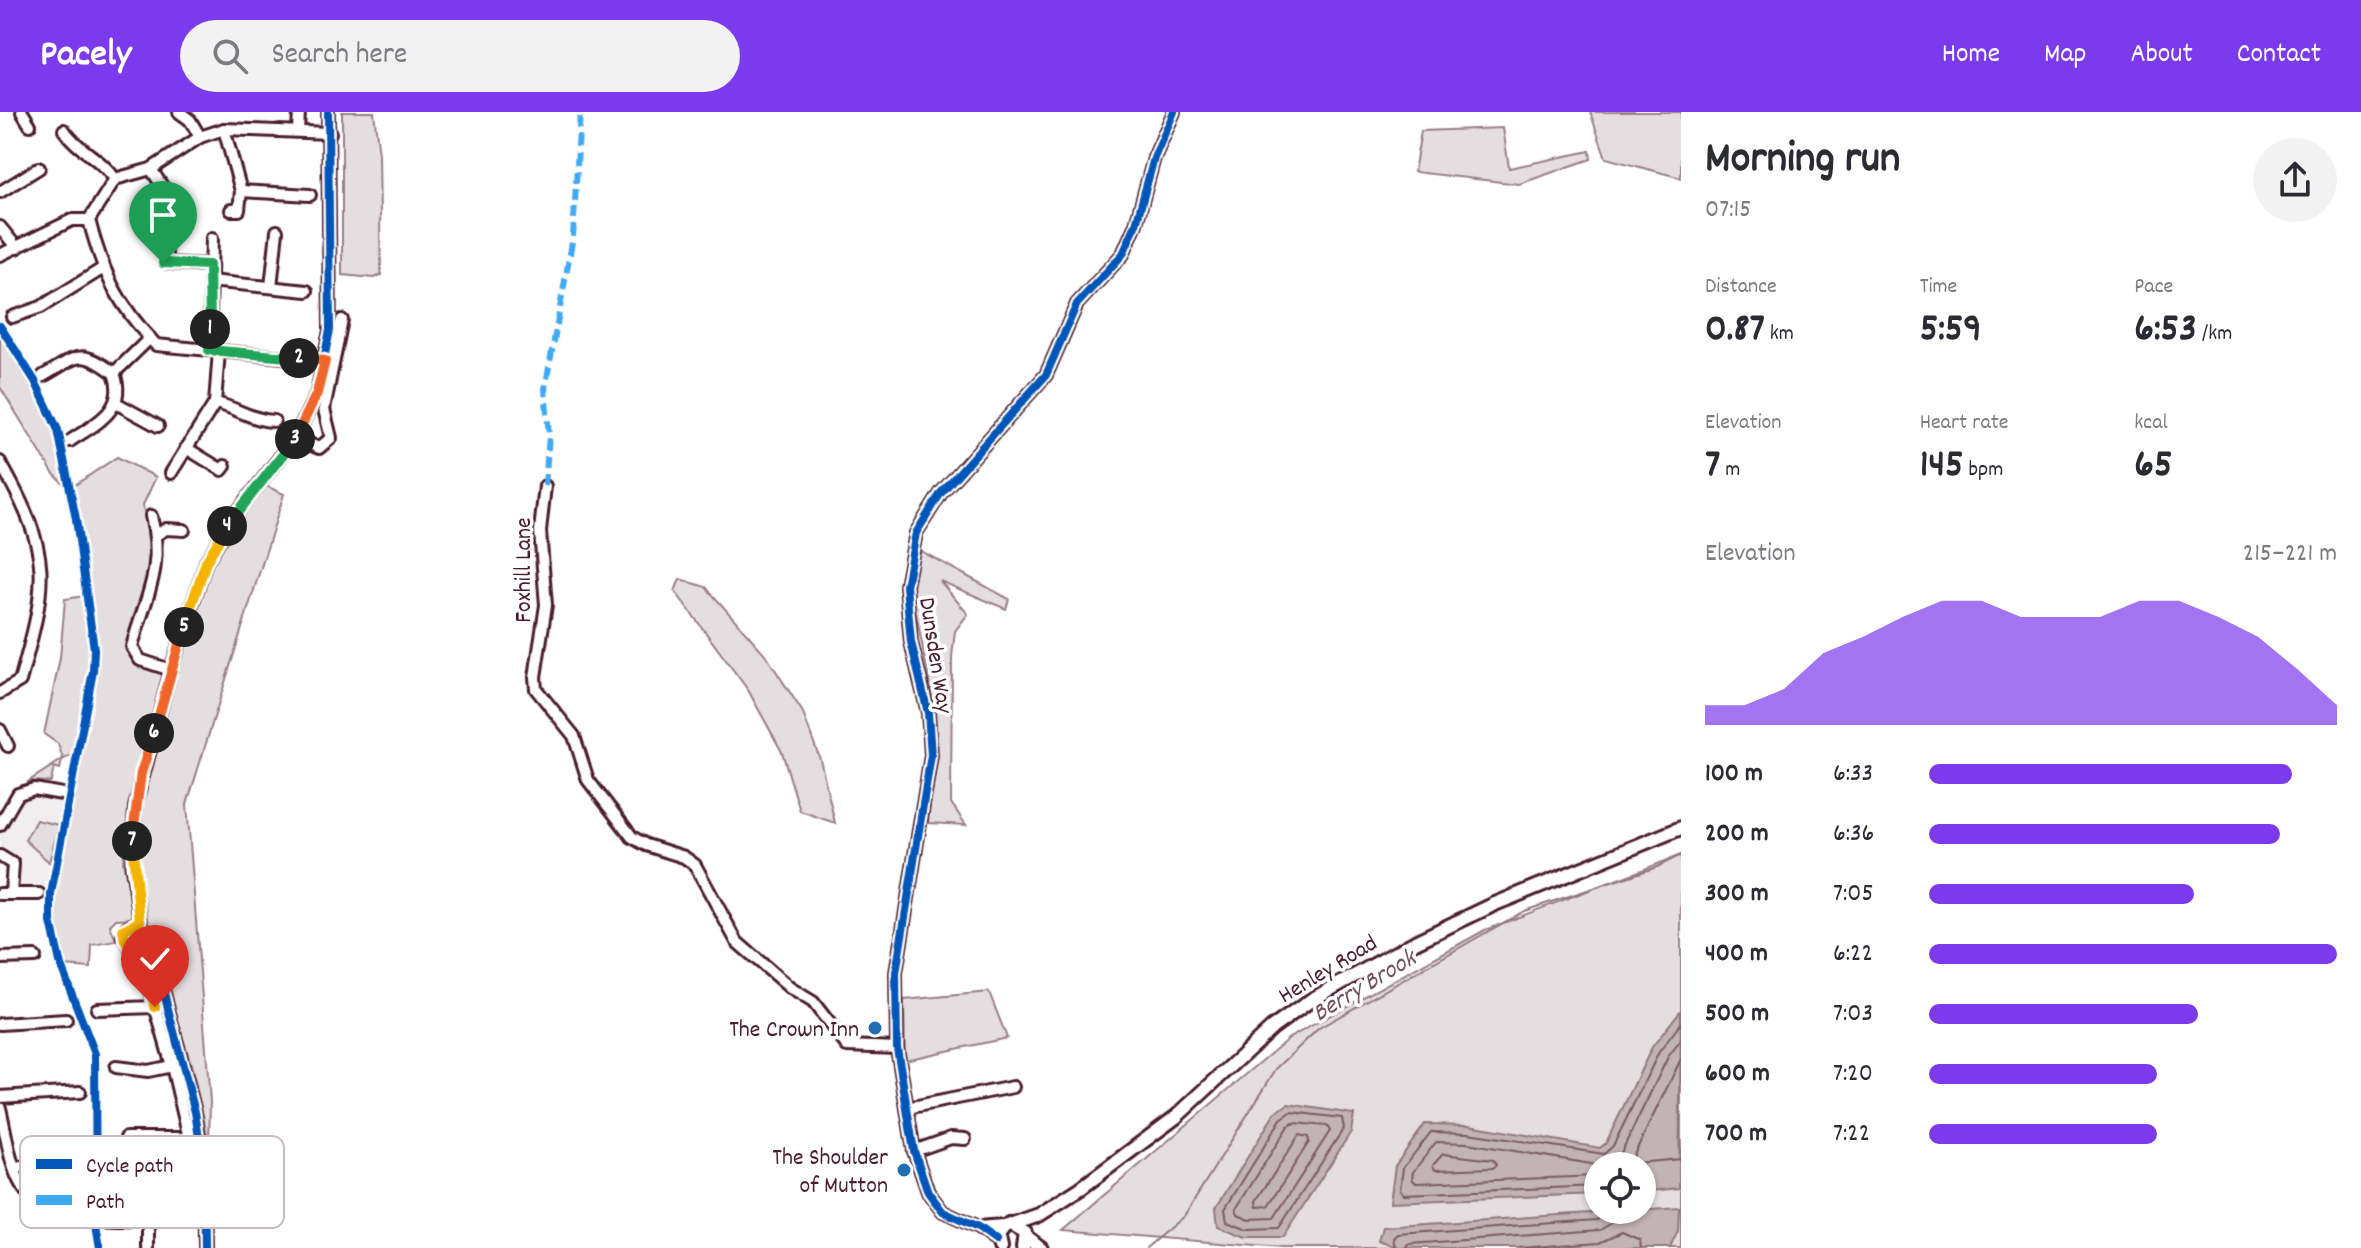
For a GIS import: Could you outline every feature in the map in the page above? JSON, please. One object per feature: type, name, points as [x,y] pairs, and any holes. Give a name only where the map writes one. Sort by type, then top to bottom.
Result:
[{"type":"main road","name":"Henley Road","points":[[1008,1225],[1039,1215],[1176,1117],[1272,1028],[1311,1000],[1415,942],[1495,904],[1598,859],[1642,846],[1681,828]]},
{"type":"main road","name":"Henley Road","points":[[1025,1241],[1039,1215]]},
{"type":"main road","points":[[996,1245],[1008,1225],[1020,1227],[1025,1241],[1041,1248]]},
{"type":"street","points":[[22,112],[27,125]]},
{"type":"street","points":[[179,112],[190,120],[200,137]]},
{"type":"street","points":[[298,131],[299,112]]},
{"type":"street","points":[[198,1136],[195,1112],[155,959],[140,921],[132,866],[135,807],[171,670],[200,578],[218,540],[295,438],[317,393],[330,330],[328,112]]},
{"type":"street","name":"Dunsden Way","points":[[996,1245],[978,1228],[949,1216],[934,1202],[914,1151],[897,1048],[896,973],[931,755],[928,713],[911,642],[906,586],[916,533],[941,493],[1046,375],[1077,304],[1123,254],[1136,224],[1154,158],[1174,112]]},
{"type":"street","points":[[224,129],[241,191],[236,212]]},
{"type":"street","points":[[325,361],[160,347],[128,314],[102,269],[89,220],[115,179],[151,169],[200,137],[224,129],[330,133]]},
{"type":"street","points":[[64,130],[73,144],[104,163],[115,179]]},
{"type":"street","points":[[0,192],[39,168]]},
{"type":"street","points":[[151,169],[166,192],[166,212]]},
{"type":"street","points":[[241,191],[310,195]]},
{"type":"street","points":[[0,255],[72,220],[89,220]]},
{"type":"street","points":[[0,227],[17,248]]},
{"type":"street","points":[[271,287],[279,236]]},
{"type":"street","points":[[171,473],[215,403],[209,265],[212,238]]},
{"type":"street","points":[[165,260],[209,265]]},
{"type":"street","points":[[12,317],[41,307],[102,269]]},
{"type":"street","points":[[210,281],[307,291]]},
{"type":"street","points":[[295,438],[319,448],[331,438],[324,409],[342,325]]},
{"type":"street","points":[[75,440],[110,414],[116,403],[114,373],[150,338]]},
{"type":"street","points":[[43,376],[56,374],[76,356],[85,355],[114,373]]},
{"type":"street","points":[[116,403],[151,425]]},
{"type":"street","points":[[215,403],[235,407],[263,421],[274,421]]},
{"type":"street","points":[[186,448],[222,470]]},
{"type":"street","points":[[0,462],[25,507],[44,581],[20,681],[0,693]]},
{"type":"street","name":"Foxhill Lane","points":[[545,486],[540,531],[546,605],[535,677],[536,689],[574,736],[588,780],[639,842],[684,857],[695,865],[737,942],[790,988],[813,1002],[847,1046],[897,1048]]},
{"type":"street","points":[[151,516],[156,535],[155,579],[132,647],[140,660],[171,670]]},
{"type":"street","points":[[156,535],[166,529],[184,530]]},
{"type":"street","points":[[0,730],[8,746]]},
{"type":"street","points":[[0,825],[18,794],[34,789],[62,794]]},
{"type":"street","points":[[0,856],[13,864],[5,894],[39,894]]},
{"type":"street","points":[[140,921],[127,927],[123,936],[144,967],[189,1136]]},
{"type":"street","points":[[0,958],[35,957]]},
{"type":"street","points":[[97,1009],[155,1007]]},
{"type":"street","points":[[0,1024],[66,1020]]},
{"type":"street","points":[[116,1067],[148,1071],[172,1066]]},
{"type":"street","points":[[907,1108],[1013,1087]]},
{"type":"street","points":[[0,1097],[80,1092]]},
{"type":"street","points":[[0,1108],[20,1178]]},
{"type":"street","points":[[914,1151],[951,1138],[965,1139]]},
{"type":"street","points":[[15,1169],[20,1167]]},
{"type":"street","points":[[978,1228],[1008,1225]]},
{"type":"street","points":[[205,1248],[206,1228]]},
{"type":"shaded area","points":[[342,112],[374,112],[379,155],[381,275],[374,278],[342,275]]},
{"type":"shaded area","points":[[1590,112],[1681,112],[1681,178],[1606,158]]},
{"type":"shaded area","points":[[1503,128],[1509,168],[1590,151],[1591,159],[1519,184],[1414,172],[1421,131]]},
{"type":"shaded area","points":[[0,330],[44,406],[69,490],[53,473],[0,387]]},
{"type":"shaded area","points":[[117,457],[156,477],[143,505],[154,571],[128,647],[138,663],[162,673],[164,682],[133,782],[123,862],[135,918],[116,919],[110,925],[116,941],[92,945],[91,968],[63,966],[55,941],[51,901],[96,663],[72,487]]},
{"type":"shaded area","points":[[266,486],[284,494],[187,804],[210,1101],[207,1136],[191,1064],[151,937],[137,853],[146,779],[181,653],[211,567],[240,517]]},
{"type":"shaded area","points":[[921,551],[1009,599],[1006,609],[940,581],[968,614],[955,631],[952,657],[951,803],[966,825],[928,823],[936,750],[934,707],[909,577]]},
{"type":"shaded area","points":[[680,579],[706,587],[765,654],[802,711],[820,759],[835,823],[800,811],[782,752],[748,690],[675,591]]},
{"type":"shaded area","points":[[84,596],[93,647],[76,753],[62,760],[60,769],[54,767],[51,782],[29,781],[63,759],[58,744],[44,734],[60,658],[65,599]]},
{"type":"shaded area","points":[[36,784],[68,788],[48,889],[8,888],[0,859],[0,820],[17,793]]},
{"type":"shaded area","points":[[36,820],[59,825],[49,862],[25,840]]},
{"type":"shaded area","points":[[1681,855],[1681,1248],[1281,1248],[1063,1230],[1289,1038],[1485,930]]},
{"type":"shaded area","points":[[989,992],[1007,1038],[905,1060],[904,1000]]},
{"type":"water","points":[[1681,1010],[1679,1188],[1656,1190],[1656,1152],[1584,1152],[1584,1195],[1390,1202],[1395,1166],[1425,1124],[1469,1125],[1600,1148],[1606,1143],[1652,1047]]},
{"type":"water","points":[[1288,1104],[1354,1114],[1351,1132],[1283,1237],[1246,1237],[1218,1226],[1216,1208],[1275,1113]]},
{"type":"water","points":[[1679,1207],[1678,1231],[1670,1248],[1400,1248],[1379,1241],[1383,1227],[1584,1213],[1584,1224],[1656,1224],[1656,1209]]},
{"type":"waterway","name":"Berry Brook","points":[[1146,1248],[1184,1216],[1276,1069],[1319,1028],[1524,911],[1657,867],[1681,855]]},
{"type":"marked path","points":[[545,486],[549,435],[545,389],[573,237],[580,112]]},
{"type":"cycle path","points":[[199,1136],[155,959],[140,921],[132,866],[135,807],[171,670],[206,562],[232,519],[295,438],[317,393],[330,330],[328,112]]},
{"type":"cycle path","points":[[996,1241],[978,1228],[943,1212],[928,1192],[914,1151],[897,1048],[896,973],[931,755],[928,713],[911,642],[906,586],[916,533],[941,493],[1046,375],[1077,304],[1123,254],[1136,224],[1154,158],[1174,112]]},
{"type":"cycle path","points":[[0,326],[35,381],[58,430],[76,519],[94,649],[93,671],[51,894],[51,922],[61,966],[95,1054],[95,1136]]},
{"type":"cycle path","points":[[97,1228],[100,1248]]},
{"type":"cycle path","points":[[205,1228],[205,1248]]},
{"type":"place","name":"The Crown Inn","points":[[875,1028]]},
{"type":"place","name":"The Shoulder of Mutton","points":[[904,1170]]},
{"type":"route","points":[[155,1007],[144,967],[123,936],[123,930],[140,921],[132,866],[132,837],[141,773],[206,562],[232,519],[295,438],[317,393],[325,361],[209,350],[212,302],[209,265],[163,263]]}]
